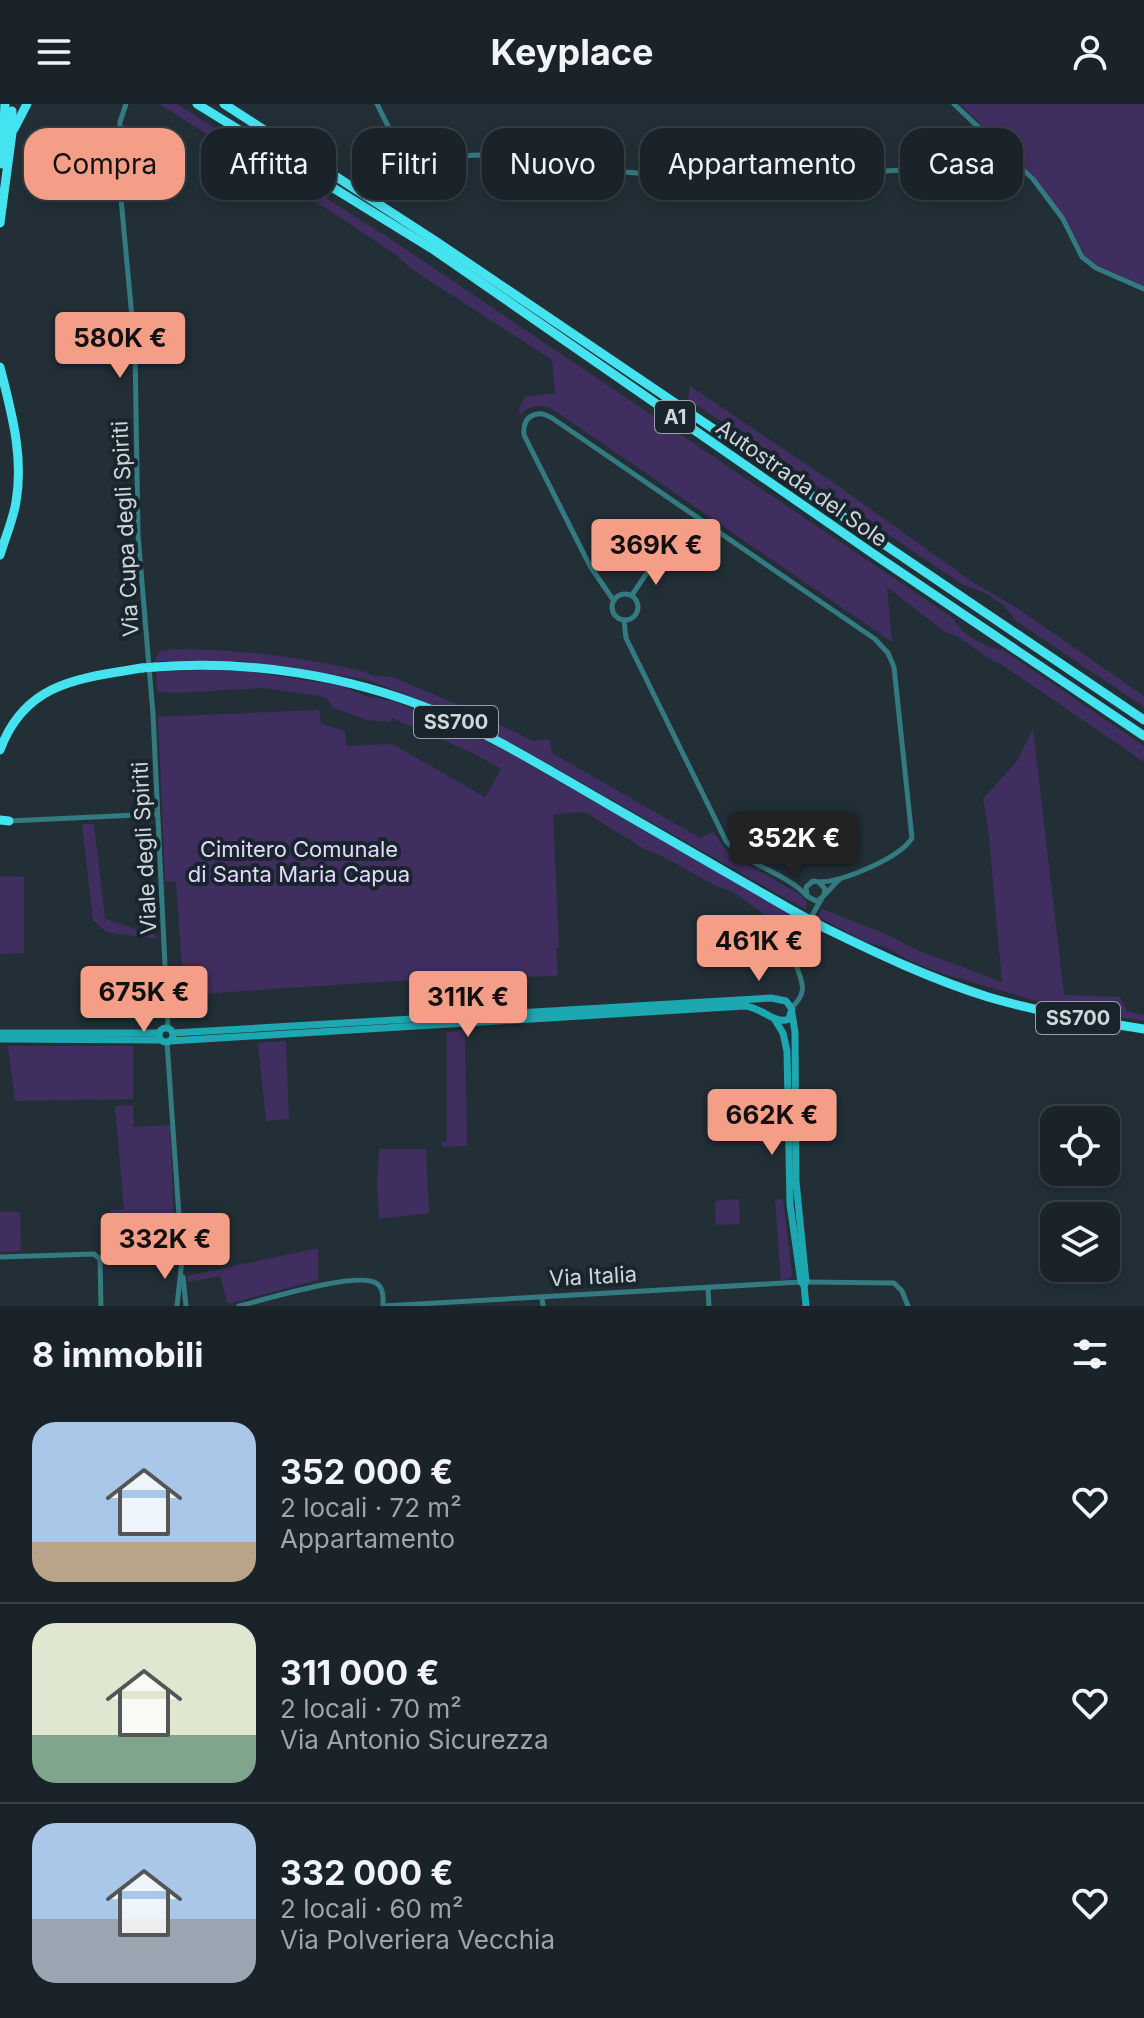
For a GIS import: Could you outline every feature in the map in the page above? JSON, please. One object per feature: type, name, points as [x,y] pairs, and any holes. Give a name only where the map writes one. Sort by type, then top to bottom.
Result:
[{"type":"highway","points":[[12,133],[27,104]]},
{"type":"highway","name":"Autostrada del Sole","points":[[224,104],[437,242],[1144,720]]},
{"type":"highway","name":"Autostrada del Sole","points":[[198,105],[434,250],[875,555],[1144,736]]},
{"type":"highway","points":[[0,223],[12,133],[10,106]]},
{"type":"highway","points":[[0,182],[10,106]]},
{"type":"highway","points":[[0,367],[17,433],[18,460],[17,498],[0,555]]},
{"type":"highway","name":"SS700","points":[[0,750],[17,718],[29,704],[47,691],[71,681],[142,668],[223,666],[330,679],[394,696],[435,712],[530,760],[795,912],[926,975],[1012,1003],[1090,1021],[1144,1029]]},
{"type":"street","name":"Via Cupa degli Spiriti","points":[[126,104],[121,113],[118,166],[135,350],[138,535],[153,714]]},
{"type":"street","points":[[377,104],[400,150],[409,156],[510,155],[572,159],[600,170],[722,180],[921,169],[937,163],[978,127]]},
{"type":"street","points":[[954,104],[1033,179],[1063,219],[1082,257],[1096,268],[1144,289]]},
{"type":"street","points":[[790,882],[819,882],[842,877],[900,852],[906,848],[913,833],[894,667],[888,653],[875,639],[552,418],[542,413],[531,415],[525,423],[524,435],[590,566],[614,601],[614,613],[624,620],[626,638],[726,841],[816,901],[823,897],[825,889],[819,882]]},
{"type":"street","points":[[632,595],[655,561]]},
{"type":"street","points":[[614,601],[624,594],[632,595],[637,602],[638,610],[632,618],[624,620]]},
{"type":"street","name":"Viale degli Spiriti","points":[[153,714],[166,1036],[182,1260]]},
{"type":"street","points":[[3,821],[157,814]]},
{"type":"street","points":[[0,1039],[166,1036],[745,1006],[786,1021],[801,998],[803,989],[793,949],[828,888],[842,877]]},
{"type":"street","points":[[810,882],[806,890],[811,915]]},
{"type":"street","points":[[0,1033],[166,1036],[735,999],[771,998],[786,1001],[792,1010],[795,1032],[796,1181],[806,1306]]},
{"type":"street","points":[[779,1000],[773,1004],[773,1018],[783,1033],[787,1051],[790,1204],[804,1283]]},
{"type":"street","points":[[0,1257],[94,1254],[100,1259],[101,1306]]},
{"type":"street","points":[[176,1306],[182,1260]]},
{"type":"street","points":[[182,1260],[186,1306]]},
{"type":"street","points":[[239,1306],[325,1284],[368,1281],[374,1282],[382,1290],[383,1306]]},
{"type":"street","name":"Via Italia","points":[[383,1306],[804,1283],[894,1283],[902,1291],[908,1306]]},
{"type":"street","points":[[708,1288],[709,1306]]},
{"type":"street","points":[[542,1297],[543,1306]]},
{"type":"green space","points":[[159,104],[177,104],[215,128],[201,130]]},
{"type":"green space","points":[[960,104],[1144,104],[1144,286],[1096,265],[1085,256],[1068,223],[1023,165],[1023,128],[985,128]]},
{"type":"green space","points":[[312,200],[329,200],[386,236],[953,618],[974,639],[1003,650],[1144,746],[1144,762],[1001,664],[945,632],[887,587],[892,642],[554,410],[536,406],[520,415],[519,408],[525,397],[555,393],[552,360],[413,270]]},
{"type":"green space","points":[[690,386],[834,483],[971,581],[1017,608],[1144,696],[1144,707],[1015,620],[992,598],[963,585],[688,399]]},
{"type":"green space","points":[[222,650],[294,658],[366,672],[372,676],[392,677],[533,741],[549,739],[552,753],[700,838],[713,832],[728,853],[801,895],[807,902],[806,910],[519,747],[435,706],[365,679],[241,661],[154,661],[160,651]]},
{"type":"green space","name":"Cimitero Comunale di Santa Maria Capua","points":[[156,672],[252,672],[341,686],[365,696],[393,701],[451,724],[507,752],[801,920],[786,949],[766,916],[732,891],[644,849],[585,812],[553,814],[559,948],[556,948],[556,976],[425,979],[184,995],[176,882],[165,881],[158,717],[319,710],[321,724],[345,731],[346,746],[392,744],[485,797],[501,769],[475,754],[392,718],[391,722],[367,720],[332,707],[328,699],[319,696],[263,688],[172,693],[157,691]]},
{"type":"green space","points":[[1033,729],[1064,995],[1120,997],[1127,1011],[1144,1015],[1144,1021],[1057,1007],[944,974],[910,961],[886,947],[868,943],[818,917],[822,909],[886,934],[919,951],[1002,982],[983,799],[1017,761]]},
{"type":"green space","points":[[82,824],[94,824],[105,919],[155,935],[156,939],[106,932],[93,920]]},
{"type":"green space","points":[[0,876],[24,877],[24,953],[0,954]]},
{"type":"green space","points":[[465,1030],[467,1146],[443,1147],[442,1142],[447,1142],[447,1032]]},
{"type":"green space","points":[[286,1041],[289,1119],[266,1121],[258,1043]]},
{"type":"green space","points":[[8,1046],[133,1046],[133,1099],[15,1101]]},
{"type":"green space","points":[[133,1105],[134,1127],[170,1125],[175,1250],[115,1251],[111,1210],[124,1209],[115,1106]]},
{"type":"green space","points":[[379,1149],[426,1149],[429,1213],[379,1219]]},
{"type":"green space","points":[[739,1199],[740,1224],[716,1225],[715,1201]]},
{"type":"green space","points":[[783,1199],[792,1273],[790,1279],[781,1280],[775,1200]]},
{"type":"green space","points":[[0,1212],[20,1212],[21,1251],[0,1252]]},
{"type":"green space","points":[[318,1248],[318,1280],[228,1304],[220,1276],[188,1282],[187,1276]]}]
